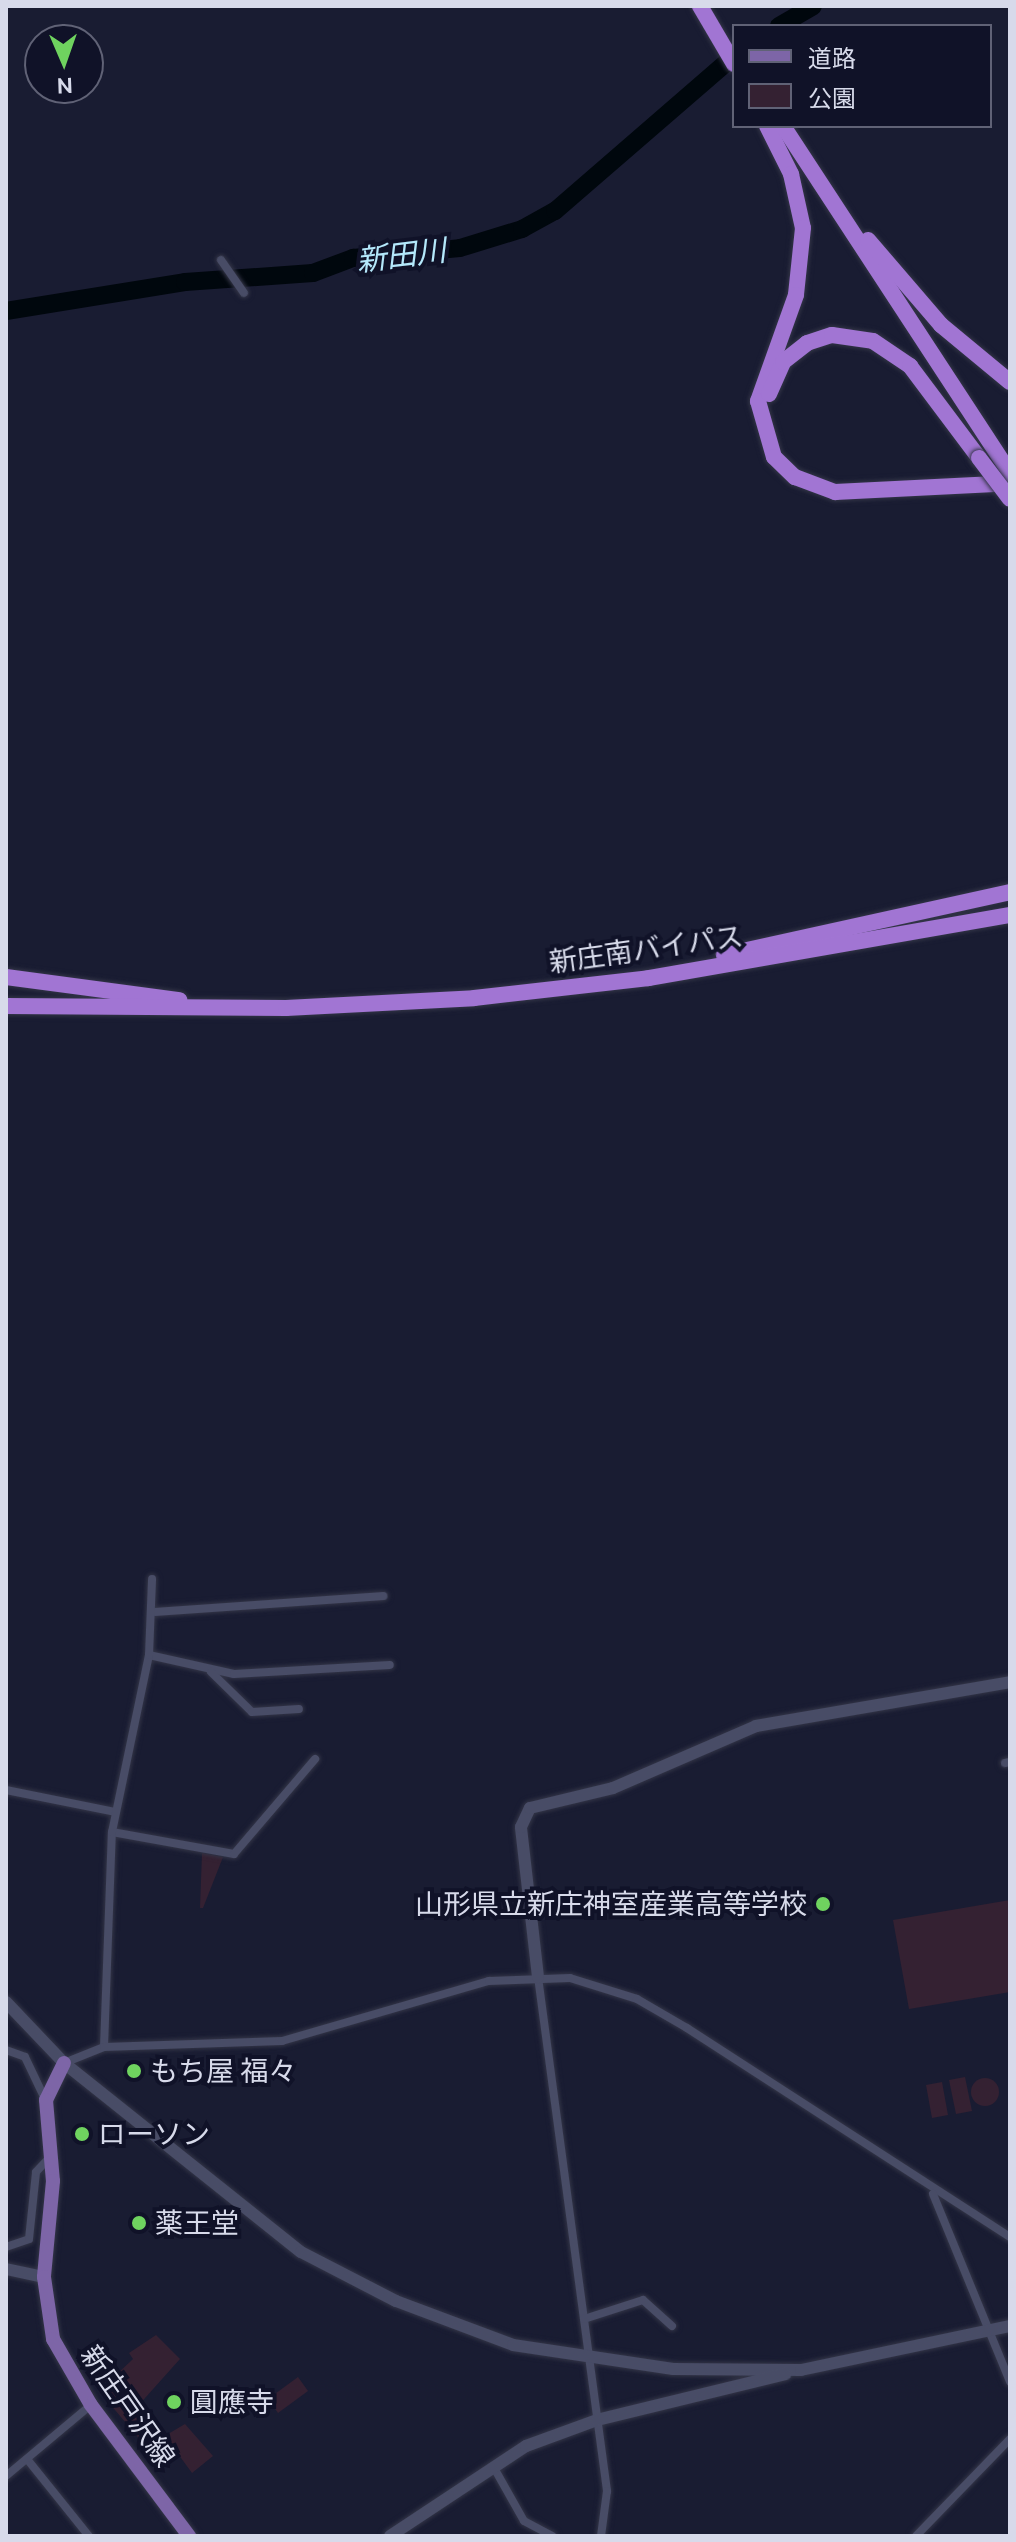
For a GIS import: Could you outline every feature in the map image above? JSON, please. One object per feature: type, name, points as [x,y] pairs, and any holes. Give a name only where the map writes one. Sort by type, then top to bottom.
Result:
[{"type":"highway","points":[[700,6],[732,47]]},
{"type":"highway","points":[[707,6],[732,59]]},
{"type":"highway","points":[[768,128],[797,192],[803,245],[796,295],[758,401],[774,457],[795,477],[835,492],[1010,483]]},
{"type":"highway","points":[[785,128],[900,281],[1010,382]]},
{"type":"highway","points":[[785,128],[987,454],[1010,499]]},
{"type":"highway","points":[[832,335],[873,341],[910,366],[987,454],[1010,474],[857,485],[812,476],[774,440],[770,388],[783,362],[807,343],[832,335]]},
{"type":"highway","points":[[649,975],[1010,892]]},
{"type":"highway","points":[[649,975],[1010,915]]},
{"type":"highway","points":[[649,975],[1010,923]]},
{"type":"highway","name":"新庄南バイパス","points":[[286,1006],[473,993],[649,975]]},
{"type":"highway","points":[[6,977],[156,997],[286,1006]]},
{"type":"highway","points":[[6,1006],[286,1006]]},
{"type":"main road","points":[[538,1977],[521,1827],[530,1808],[613,1788],[756,1726],[1010,1682]]},
{"type":"main road","points":[[6,2002],[64,2063],[301,2252],[455,2324],[513,2345],[590,2359],[801,2370]]},
{"type":"main road","points":[[46,2100],[64,2063]]},
{"type":"main road","name":"新庄戸沢線","points":[[46,2100],[52,2156],[44,2277],[53,2339],[91,2405],[189,2536]]},
{"type":"main road","points":[[6,2269],[44,2277]]},
{"type":"main road","points":[[390,2536],[491,2463],[597,2420],[801,2370],[1010,2326]]},
{"type":"street","points":[[221,260],[244,293]]},
{"type":"street","points":[[104,2047],[112,1832],[149,1655],[155,1612],[152,1579]]},
{"type":"street","points":[[155,1612],[383,1596]]},
{"type":"street","points":[[149,1655],[210,1671],[390,1665]]},
{"type":"street","points":[[210,1671],[252,1712],[299,1709]]},
{"type":"street","points":[[112,1832],[234,1854],[315,1759]]},
{"type":"street","points":[[6,1790],[115,1812]]},
{"type":"street","points":[[538,1977],[607,2491],[601,2536]]},
{"type":"street","points":[[64,2063],[104,2047],[282,2041],[431,1995],[538,1977],[570,1978],[637,1999],[933,2193],[1010,2237]]},
{"type":"street","points":[[6,2050],[25,2057],[46,2100]]},
{"type":"street","points":[[6,2247],[29,2239],[36,2172],[52,2156]]},
{"type":"street","points":[[933,2193],[1010,2382]]},
{"type":"street","points":[[584,2319],[643,2300],[672,2326]]},
{"type":"street","points":[[6,2476],[91,2405]]},
{"type":"street","points":[[919,2535],[1010,2439]]},
{"type":"street","points":[[27,2459],[89,2536]]},
{"type":"street","points":[[491,2463],[524,2521],[552,2536]]},
{"type":"green space","points":[[202,1853],[223,1857],[203,1908],[200,1908]]},
{"type":"green space","points":[[1010,1900],[1010,1992],[909,2009],[893,1920]]},
{"type":"green space","points":[[965,2077],[972,2111],[956,2114],[949,2080]]},
{"type":"green space","points":[[985,2078],[995,2082],[999,2092],[995,2102],[985,2106],[975,2102],[971,2092],[975,2082]]},
{"type":"green space","points":[[942,2082],[948,2115],[932,2118],[926,2085]]},
{"type":"green space","points":[[156,2335],[180,2359],[137,2407],[155,2430],[168,2434],[185,2424],[213,2456],[192,2473],[173,2447],[161,2455],[150,2437],[142,2442],[99,2391],[133,2359],[129,2353]]},
{"type":"green space","points":[[298,2377],[308,2391],[278,2413],[268,2399]]},
{"type":"waterway","name":"新田川","points":[[782,24],[813,6]]},
{"type":"waterway","name":"新田川","points":[[6,311],[185,282],[313,273],[353,258],[460,248],[522,229],[555,211],[732,58]]},
{"type":"place","name":"山形県立新庄神室産業高等学校","points":[[823,1904]]},
{"type":"place","name":"もち屋 福々","points":[[134,2071]]},
{"type":"place","name":"ローソン","points":[[82,2134]]},
{"type":"place","name":"薬王堂","points":[[139,2223]]},
{"type":"place","name":"圓應寺","points":[[174,2402]]}]
